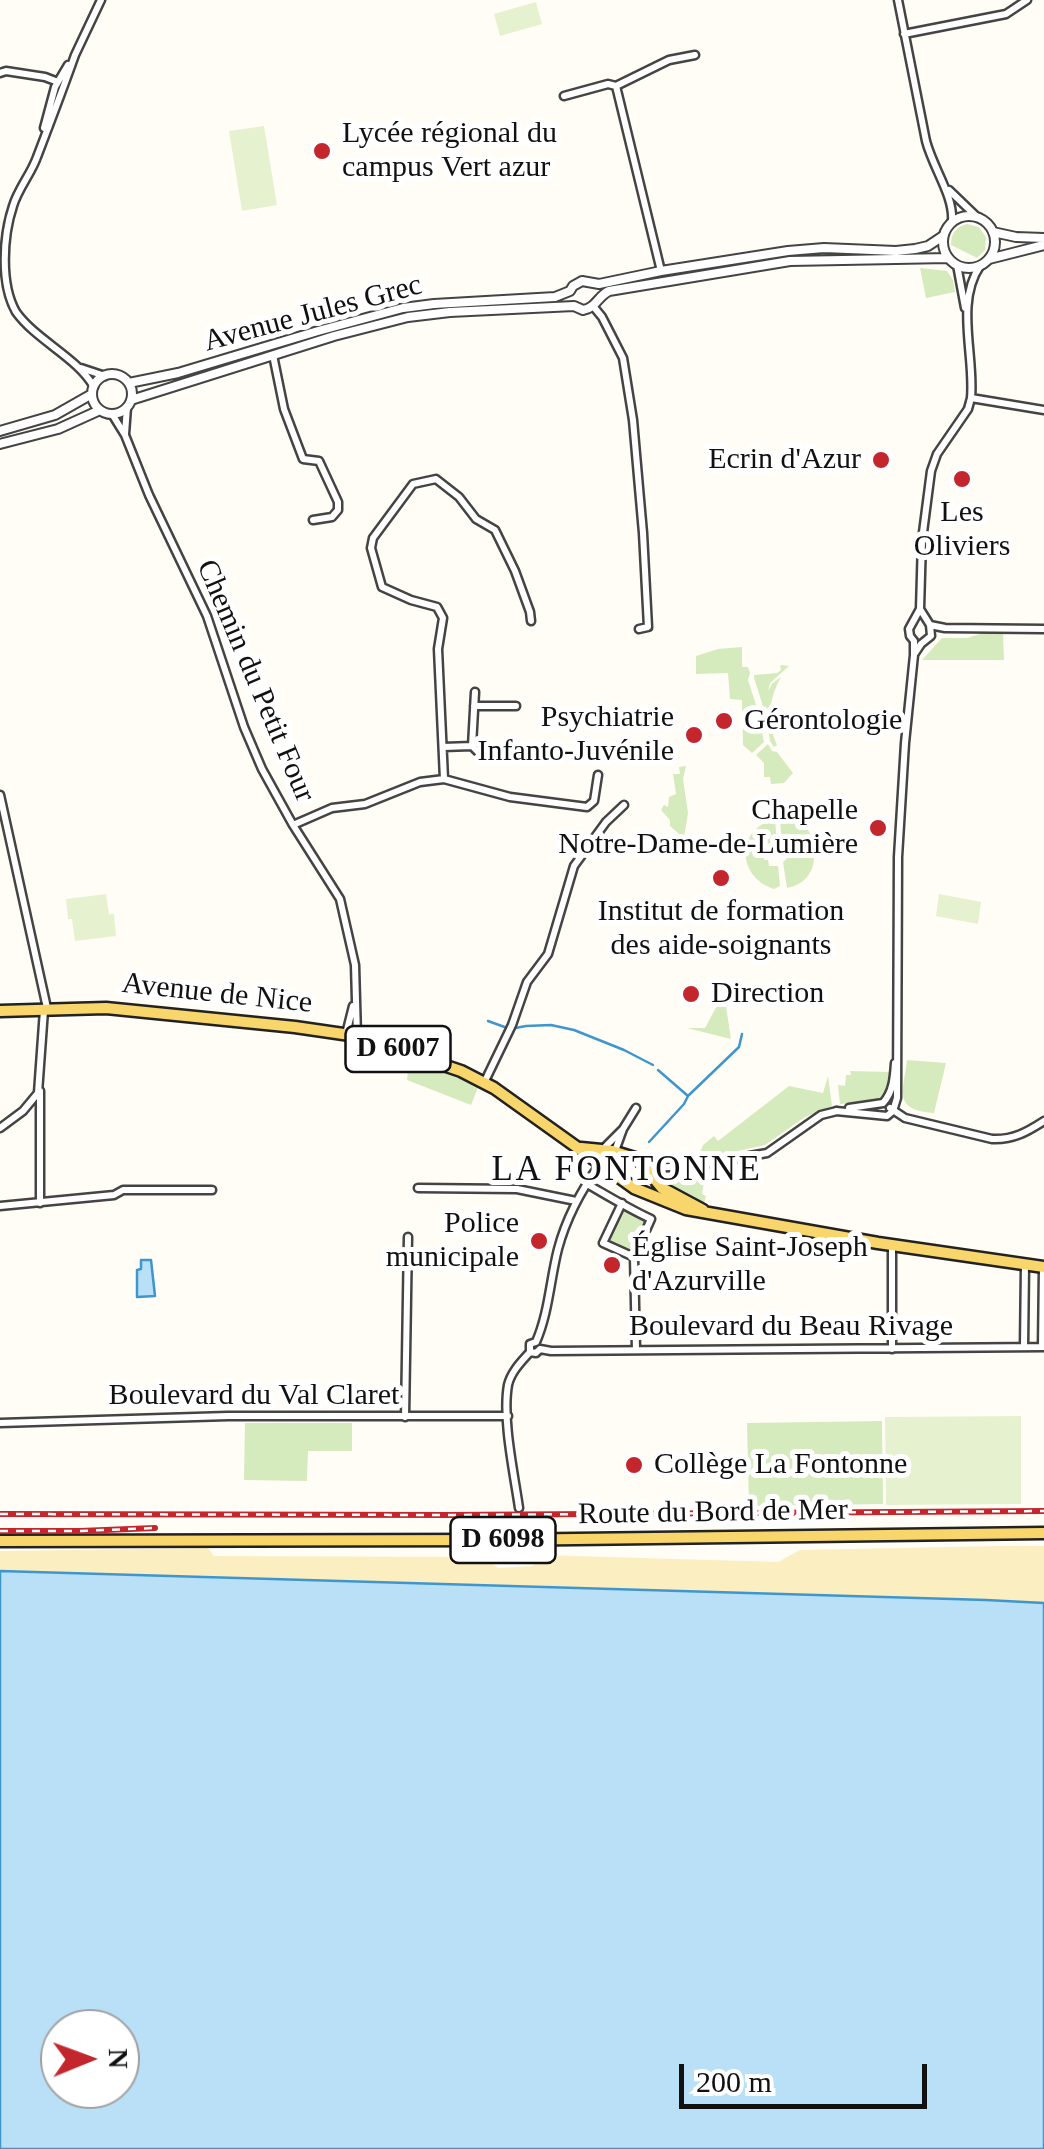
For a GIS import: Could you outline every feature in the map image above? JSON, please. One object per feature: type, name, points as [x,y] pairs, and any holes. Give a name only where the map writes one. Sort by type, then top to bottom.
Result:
[{"type":"main road","name":"Avenue de Nice","points":[[0,1012],[106,1008],[352,1035],[427,1058],[484,1082],[646,1194],[710,1214]]},
{"type":"main road","name":"Avenue de Nice","points":[[580,1148],[638,1159],[662,1188],[710,1214]]},
{"type":"main road","points":[[600,1163],[602,1150]]},
{"type":"main road","points":[[600,1163],[609,1157],[628,1156]]},
{"type":"main road","points":[[624,1180],[637,1184],[654,1179]]},
{"type":"main road","name":"D 6007","points":[[710,1214],[1044,1266]]},
{"type":"main road","name":"Route du Bord de Mer","points":[[0,1541],[1044,1536]]},
{"type":"street","points":[[42,144],[46,116],[58,82],[101,0]]},
{"type":"street","points":[[898,0],[931,162],[953,208],[952,221],[943,236],[915,249],[788,251],[592,284],[582,281],[572,286],[569,296],[574,306],[583,310],[609,291],[790,262],[948,258]]},
{"type":"street","points":[[904,34],[1006,14],[1026,0]]},
{"type":"street","points":[[75,54],[30,173],[13,203],[3,240],[4,298],[29,327],[80,368],[105,376],[117,375],[129,383],[129,404],[112,414],[100,410],[80,368]]},
{"type":"street","points":[[564,96],[608,84],[616,86],[669,60],[695,55]]},
{"type":"street","points":[[0,72],[58,82]]},
{"type":"street","points":[[616,86],[660,271]]},
{"type":"street","points":[[917,642],[910,636],[910,629],[920,609],[921,546],[931,471],[937,454],[968,409],[969,288],[994,246],[993,232],[941,182]]},
{"type":"street","points":[[952,221],[976,216]]},
{"type":"street","points":[[993,232],[1044,242]]},
{"type":"street","points":[[943,236],[944,251],[957,266],[980,266]]},
{"type":"street","points":[[988,259],[1044,242]]},
{"type":"street","points":[[957,266],[968,325]]},
{"type":"street","points":[[592,284],[595,302],[623,358],[633,420],[648,627],[639,629]]},
{"type":"street","name":"Avenue Jules Grec","points":[[129,383],[178,374],[404,308],[555,297],[570,291]]},
{"type":"street","name":"Avenue Jules Grec","points":[[129,404],[274,355],[419,315],[574,306]]},
{"type":"street","name":"Avenue Jules Grec","points":[[274,355],[284,409],[303,460],[319,461],[338,502],[332,517],[313,520]]},
{"type":"street","points":[[0,431],[55,415],[93,391],[105,376]]},
{"type":"street","points":[[971,398],[1044,410]]},
{"type":"street","name":"Chemin du Petit Four","points":[[125,435],[129,404]]},
{"type":"street","points":[[0,444],[58,429],[100,410]]},
{"type":"street","name":"Chemin du Petit Four","points":[[112,414],[207,616],[262,769],[340,899],[354,954],[352,1035]]},
{"type":"street","points":[[444,780],[438,649],[443,618],[437,606],[382,587],[371,548],[372,538],[413,484],[436,479],[459,497],[476,519],[495,530],[515,571],[531,621]]},
{"type":"street","points":[[920,609],[931,636]]},
{"type":"street","points":[[916,621],[945,628],[1044,629]]},
{"type":"street","points":[[917,642],[945,628]]},
{"type":"street","points":[[836,1111],[887,1116],[893,1110],[898,1081],[898,857],[905,743],[917,642]]},
{"type":"street","points":[[475,692],[472,746],[480,754],[496,754]]},
{"type":"street","points":[[474,706],[516,706]]},
{"type":"street","points":[[443,747],[472,746]]},
{"type":"street","points":[[293,825],[332,808],[365,804],[420,782],[444,780],[510,797],[587,808],[594,801],[598,775]]},
{"type":"street","points":[[0,795],[46,1010],[41,1028],[40,1203]]},
{"type":"street","points":[[484,1082],[512,1025],[527,982],[548,954],[574,866],[606,822],[624,806]]},
{"type":"street","points":[[647,1168],[694,1166],[767,1153],[820,1115],[884,1102],[893,1080],[899,1010]]},
{"type":"street","points":[[0,1128],[31,1104],[40,1080]]},
{"type":"street","points":[[884,1102],[905,1118],[992,1139],[1006,1140],[1044,1121]]},
{"type":"street","points":[[615,1152],[636,1108]]},
{"type":"street","points":[[602,1150],[623,1129]]},
{"type":"street","points":[[519,1508],[508,1384],[530,1352],[529,1345],[538,1346],[558,1247],[576,1202],[600,1163]]},
{"type":"street","points":[[654,1179],[671,1168]]},
{"type":"street","points":[[587,1184],[652,1219],[634,1257],[636,1350]]},
{"type":"street","points":[[418,1188],[516,1189],[576,1202]]},
{"type":"street","points":[[0,1206],[123,1190],[212,1190]]},
{"type":"street","points":[[622,1203],[602,1243],[634,1257]]},
{"type":"street","points":[[405,1418],[408,1237]]},
{"type":"street","points":[[892,1245],[892,1348]]},
{"type":"street","points":[[1024,1264],[1024,1344]]},
{"type":"street","points":[[1043,1345],[1044,1266]]},
{"type":"street","name":"Boulevard du Beau Rivage","points":[[538,1346],[550,1351],[1043,1345]]},
{"type":"street","name":"Boulevard du Val Claret","points":[[0,1423],[228,1416],[508,1416]]},
{"type":"green space","points":[[536,2],[542,24],[500,36],[494,14]]},
{"type":"green space","points":[[264,126],[277,205],[242,211],[229,131]]},
{"type":"green space","points":[[967,224],[979,227],[986,237],[985,250],[977,258],[951,245],[955,231]]},
{"type":"green space","points":[[920,268],[947,271],[955,292],[926,298]]},
{"type":"green space","points":[[1003,632],[1004,660],[922,660],[942,638]]},
{"type":"green space","points":[[742,647],[742,667],[748,667],[750,673],[748,680],[764,742],[752,753],[743,745],[742,700],[730,699],[728,673],[696,674],[696,656]]},
{"type":"green space","points":[[780,665],[789,666],[770,683],[768,691],[781,677],[770,711],[777,745],[774,747],[766,716],[765,735],[754,675],[777,673]]},
{"type":"green space","points":[[768,744],[793,773],[784,783],[771,784],[770,777],[764,777],[764,763],[756,755]]},
{"type":"green space","points":[[686,766],[683,779],[688,813],[684,838],[670,826],[661,810],[664,805],[668,807],[669,797],[676,794],[673,774],[680,774],[679,767]]},
{"type":"green space","points":[[780,818],[805,827],[812,837],[813,850],[789,851],[782,846]]},
{"type":"green space","points":[[775,819],[777,845],[764,850],[769,866],[778,866],[780,886],[774,889],[753,874],[746,853],[753,832]]},
{"type":"green space","points":[[811,853],[813,867],[807,877],[787,888],[783,862],[790,856]]},
{"type":"green space","points":[[106,894],[109,914],[114,914],[116,936],[75,941],[66,899]]},
{"type":"green space","points":[[939,894],[981,902],[978,924],[936,916]]},
{"type":"green space","points":[[721,998],[725,1000],[731,1039],[687,1028],[705,1028]]},
{"type":"green space","points":[[409,1060],[479,1085],[471,1105],[407,1080]]},
{"type":"green space","points":[[907,1060],[946,1063],[934,1113],[906,1104],[903,1090]]},
{"type":"green space","points":[[850,1071],[890,1072],[885,1092],[875,1101],[840,1104],[838,1085],[845,1086]]},
{"type":"green space","points":[[828,1076],[832,1106],[805,1117],[765,1145],[697,1160],[703,1145],[714,1136],[718,1141],[789,1086],[823,1093]]},
{"type":"green space","points":[[705,1176],[704,1203],[665,1182],[667,1178]]},
{"type":"green space","points":[[622,1209],[647,1221],[632,1251],[608,1240]]},
{"type":"green space","points":[[1021,1416],[1021,1504],[886,1505],[885,1417]]},
{"type":"green space","points":[[882,1421],[883,1504],[749,1506],[747,1423]]},
{"type":"green space","points":[[245,1423],[352,1423],[352,1451],[308,1451],[307,1481],[244,1480]]},
{"type":"sand","points":[[1044,1546],[1044,1603],[0,1571],[0,1551],[208,1548],[214,1556],[484,1557],[498,1568],[533,1566],[541,1555],[778,1562],[800,1550]]},
{"type":"water","points":[[141,1260],[151,1260],[155,1296],[137,1297]]},
{"type":"water","points":[[0,1571],[1044,1603],[1044,2149],[0,2149]]},
{"type":"waterway","points":[[488,1021],[510,1029],[551,1025],[574,1030],[653,1065]]},
{"type":"waterway","points":[[689,1095],[739,1047],[742,1034]]},
{"type":"waterway","points":[[649,1142],[688,1096],[658,1070]]},
{"type":"railway","points":[[0,1514],[1044,1511]]},
{"type":"railway","points":[[0,1531],[155,1528]]},
{"type":"place","name":"Lycée régional du campus Vert azur","points":[[322,151]]},
{"type":"place","name":"Ecrin d'Azur","points":[[881,460]]},
{"type":"place","name":"Les Oliviers","points":[[962,479]]},
{"type":"place","name":"Gérontologie","points":[[724,721]]},
{"type":"place","name":"Psychiatrie Infanto-Juvénile","points":[[694,735]]},
{"type":"place","name":"Chapelle Notre-Dame-de-Lumière","points":[[878,828]]},
{"type":"place","name":"Institut de formation des aide-soignants","points":[[721,878]]},
{"type":"place","name":"Direction","points":[[691,994]]},
{"type":"place","name":"Police municipale","points":[[539,1241]]},
{"type":"place","name":"Église Saint-Joseph d'Azurville","points":[[612,1265]]},
{"type":"place","name":"Collège La Fontonne","points":[[634,1465]]},
{"type":"district","name":"LA FONTONNE","points":[[627,1171]]}]
